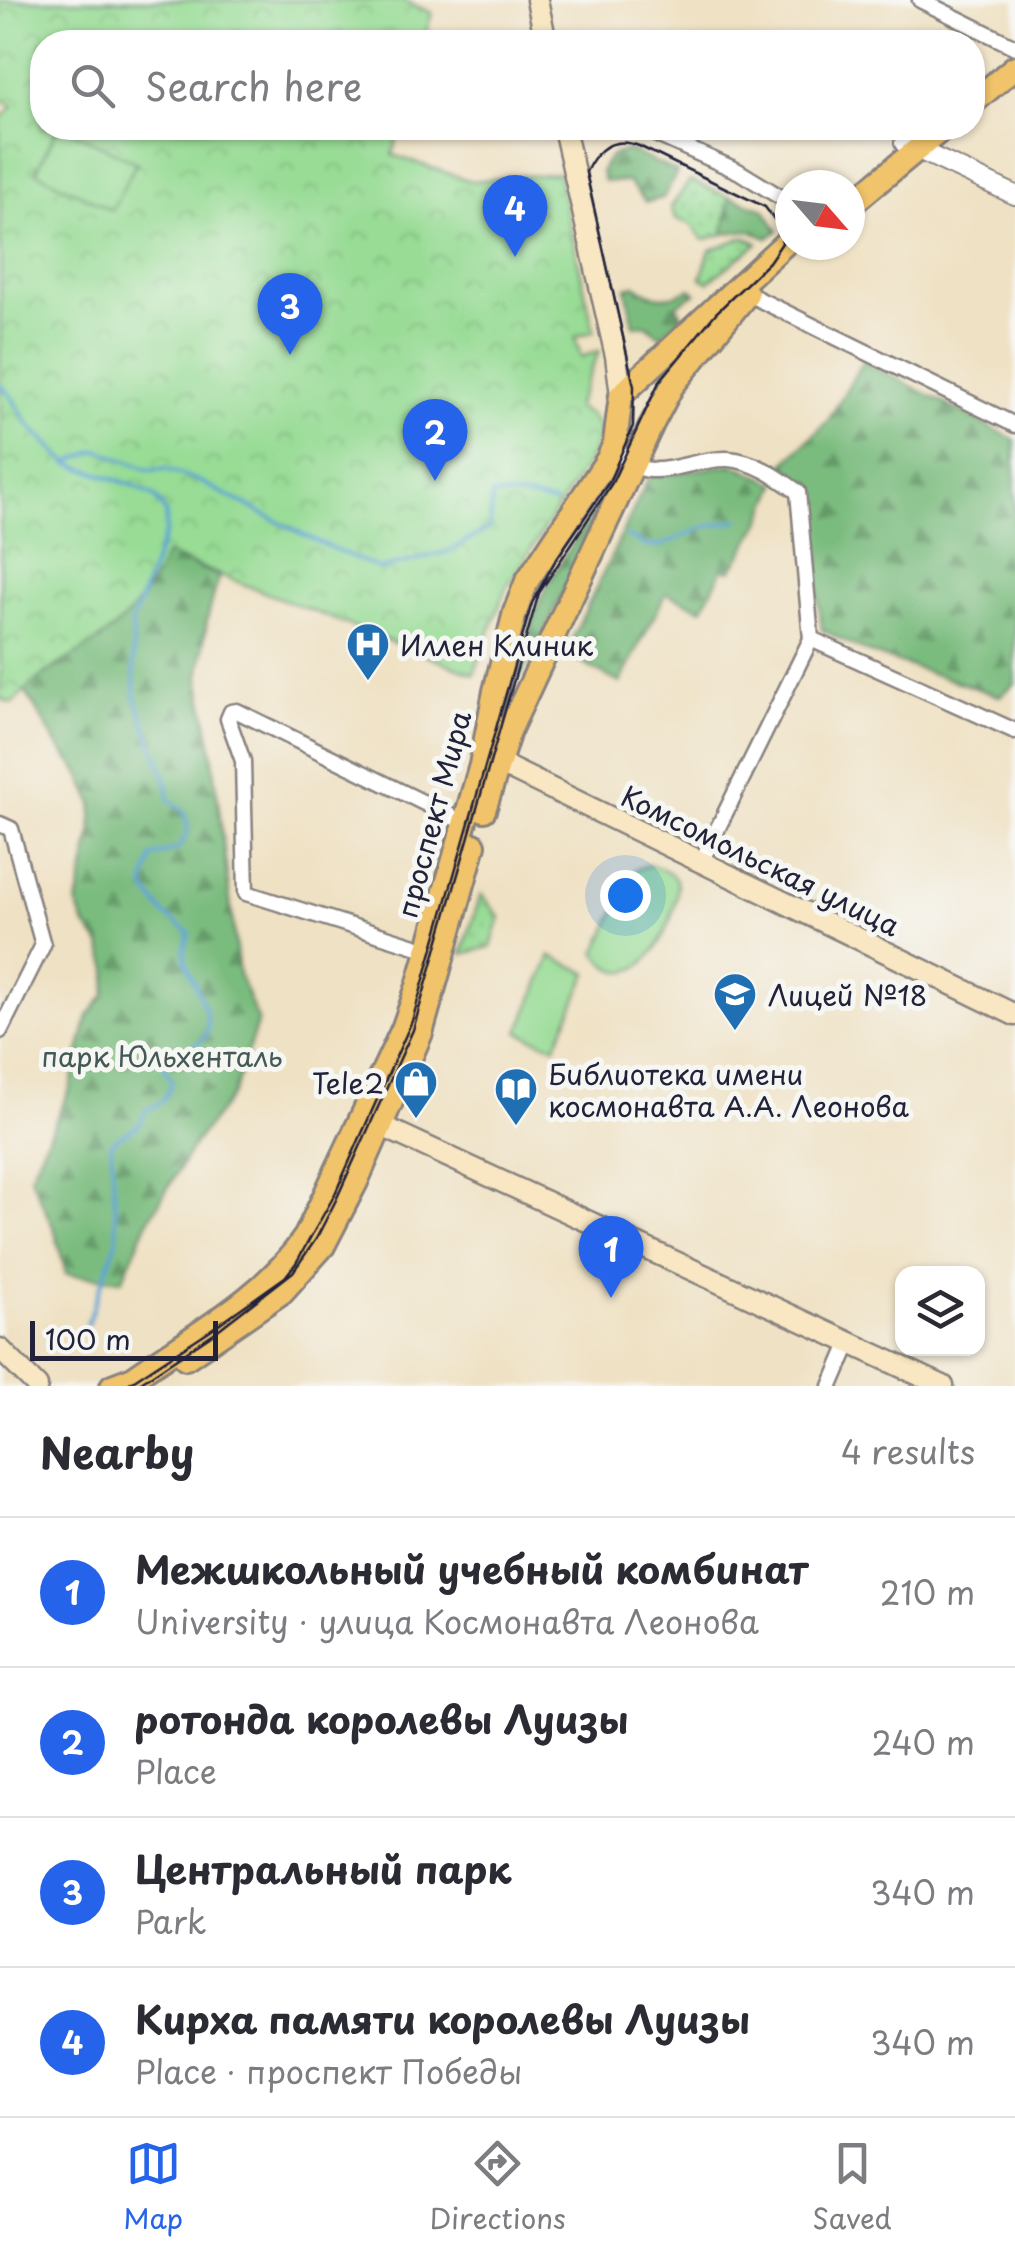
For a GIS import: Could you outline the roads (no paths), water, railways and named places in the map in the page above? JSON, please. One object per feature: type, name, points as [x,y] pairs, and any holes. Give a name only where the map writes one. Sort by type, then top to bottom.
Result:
[{"type":"main road","points":[[538,0],[544,30]]},
{"type":"main road","points":[[985,75],[1015,49]]},
{"type":"main road","points":[[985,92],[1015,67]]},
{"type":"main road","points":[[567,140],[616,356],[621,394],[635,403],[648,404],[672,386]]},
{"type":"main road","points":[[865,177],[914,140]]},
{"type":"main road","points":[[865,189],[914,140]]},
{"type":"main road","points":[[621,394],[775,253]]},
{"type":"main road","name":"проспект Мира","points":[[141,1386],[252,1315],[300,1275],[323,1246],[340,1214],[404,1029],[465,822],[490,759],[672,386],[748,294],[785,260]]},
{"type":"main road","name":"проспект Мира","points":[[115,1386],[250,1295],[293,1256],[421,1033],[490,759],[495,691],[516,612],[542,554],[601,472],[615,444],[621,394]]},
{"type":"main road","name":"Комсомольская улица","points":[[490,759],[1015,1015]]},
{"type":"main road","points":[[371,1121],[944,1386]]},
{"type":"main road","points":[[0,1349],[37,1386]]},
{"type":"street","points":[[920,0],[978,30]]},
{"type":"street","points":[[985,34],[1015,49]]},
{"type":"street","points":[[570,155],[573,140]]},
{"type":"street","points":[[669,140],[738,171],[775,194]]},
{"type":"street","points":[[914,140],[1015,195]]},
{"type":"street","points":[[748,294],[1015,425]]},
{"type":"street","points":[[615,444],[632,466],[658,470],[727,459],[767,469],[798,492],[811,639],[701,862]]},
{"type":"street","points":[[811,639],[1015,731]]},
{"type":"street","points":[[428,950],[246,893],[243,762],[228,719],[231,712],[269,726],[465,822]]},
{"type":"street","points":[[0,824],[11,829],[43,946],[0,1031]]},
{"type":"street","points":[[830,1386],[850,1344]]},
{"type":"waterway","points":[[0,385],[29,425],[67,463],[135,486],[155,497],[166,513],[166,531],[132,622],[135,696],[167,783],[169,799],[184,811],[188,830],[179,848],[152,857],[144,887],[165,915],[190,933],[185,956],[208,1026],[197,1044],[167,1053],[164,1067],[172,1081],[166,1096],[146,1110],[139,1125],[111,1142],[117,1241],[87,1324]]},
{"type":"waterway","points":[[69,462],[98,450],[149,470],[166,469],[201,482],[380,569],[449,551],[490,528],[492,495],[554,503]]},
{"type":"waterway","points":[[627,536],[647,546],[659,546],[708,526],[738,520]]},
{"type":"tram line","points":[[125,1386],[285,1277],[334,1196],[412,1021],[532,603],[555,561],[609,482],[633,426],[634,386],[586,172],[595,156],[607,146],[622,142],[639,146],[765,207],[780,227],[782,243],[769,262],[716,313],[659,382],[612,483],[539,593],[413,1030],[316,1239],[293,1272],[214,1333],[135,1386]]},
{"type":"place","name":"Кирха памяти королевы Луизы","points":[[515,257]]},
{"type":"place","name":"Центральный парк","points":[[290,355]]},
{"type":"place","name":"ротонда королевы Луизы","points":[[435,481]]},
{"type":"place","name":"Иллен Клиник","points":[[368,682]]},
{"type":"place","name":"Лицей №18","points":[[735,1032]]},
{"type":"place","name":"Tele2","points":[[416,1120]]},
{"type":"place","name":"Библиотека имени космонавта А.А. Леонова","points":[[516,1127]]},
{"type":"place","name":"Межшкольный учебный комбинат","points":[[611,1298]]},
{"type":"park label","name":"парк Юльхенталь","points":[[162,1055]]}]
